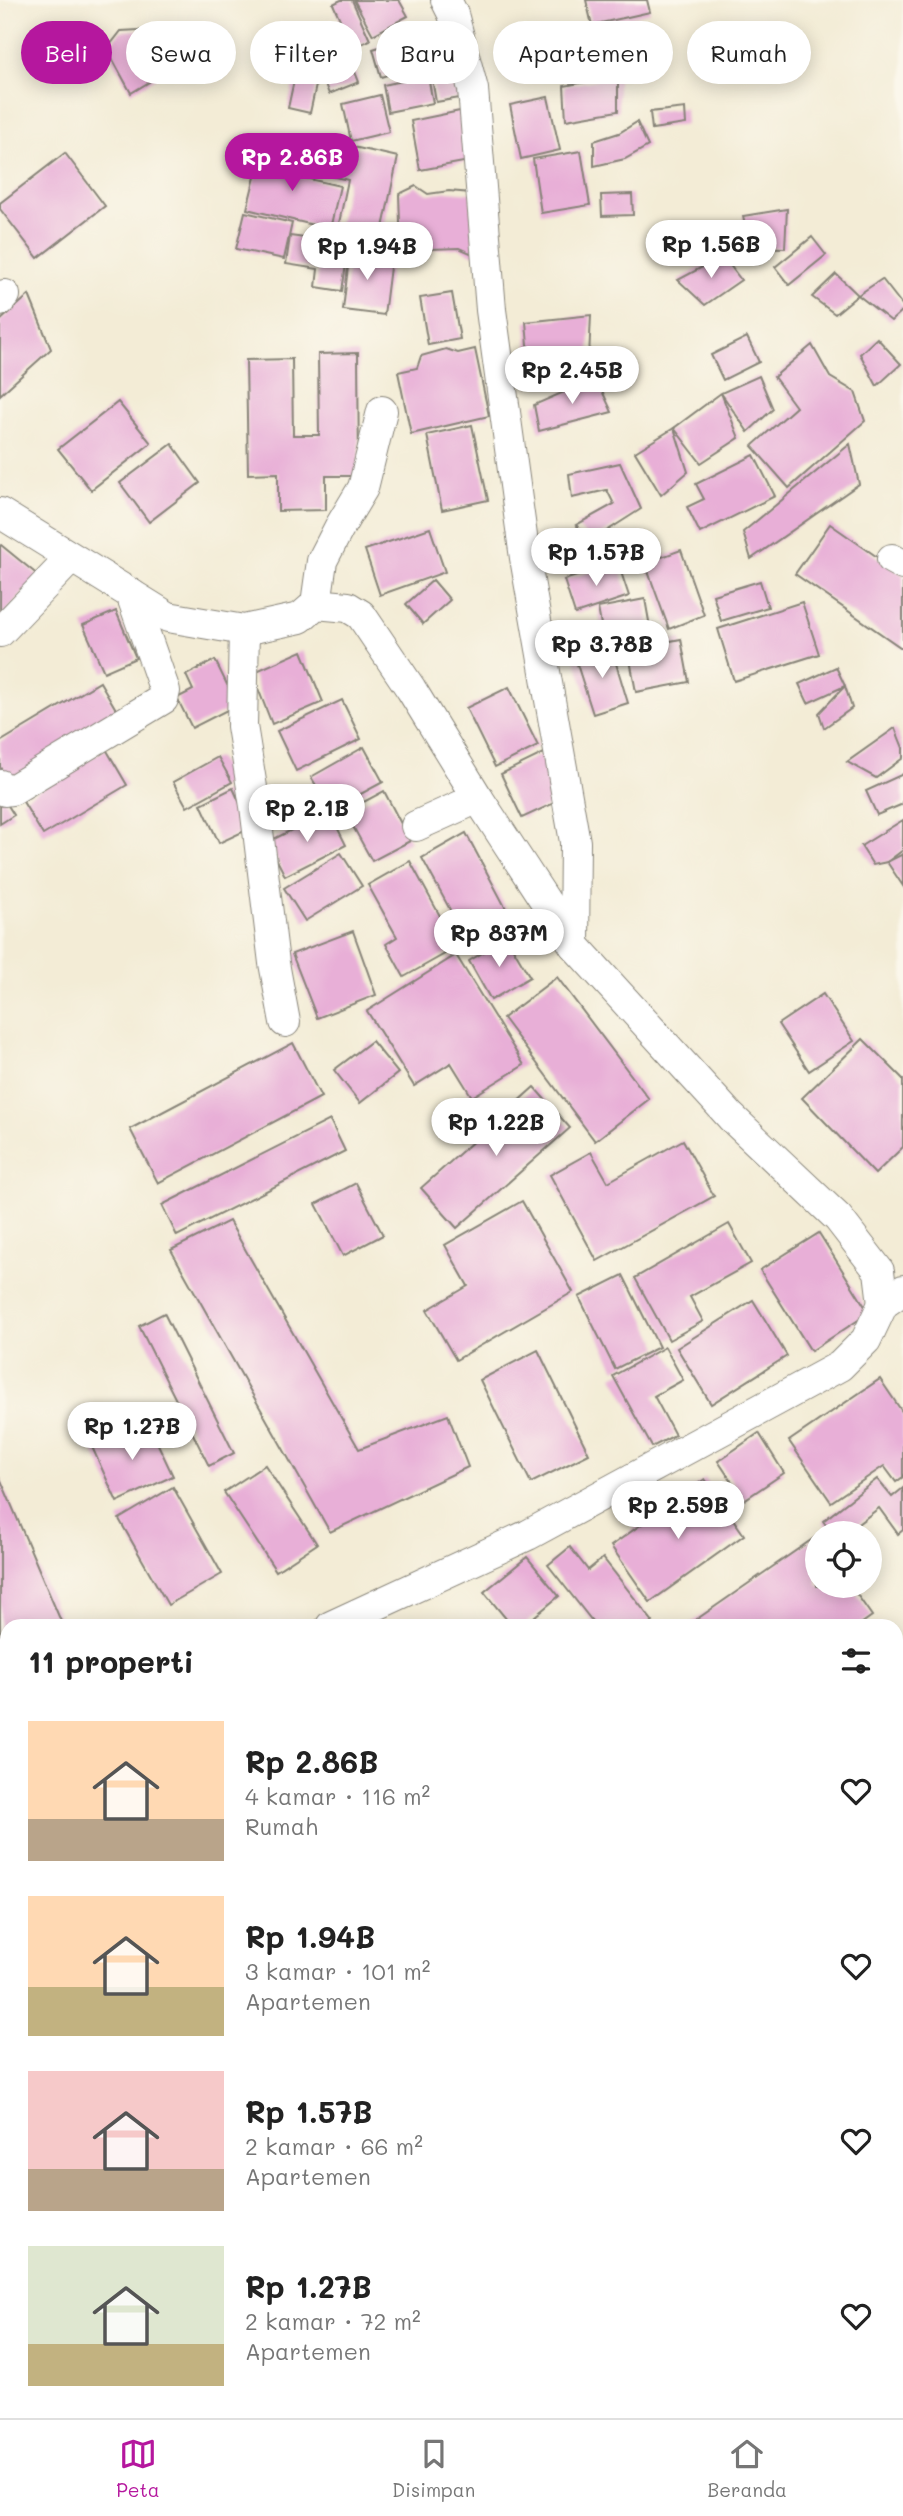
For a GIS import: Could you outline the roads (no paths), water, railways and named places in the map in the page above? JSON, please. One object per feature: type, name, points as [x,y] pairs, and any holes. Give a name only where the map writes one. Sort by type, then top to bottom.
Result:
[{"type":"street","points":[[446,0],[453,14],[473,89],[491,310],[524,558],[575,842],[573,945]]},
{"type":"street","points":[[0,513],[168,617],[244,630],[300,618],[316,604],[322,561],[363,488],[382,411]]},
{"type":"street","points":[[0,632],[71,558]]},
{"type":"street","points":[[0,785],[5,790],[12,790],[163,699],[165,691],[131,594]]},
{"type":"street","points":[[316,604],[348,607],[361,614],[573,945],[731,1117],[838,1218],[879,1271],[893,1297],[866,1340],[840,1366],[528,1535],[346,1619]]},
{"type":"street","points":[[244,630],[242,726],[255,806],[274,963],[285,1021]]},
{"type":"street","points":[[416,826],[478,798]]}]
